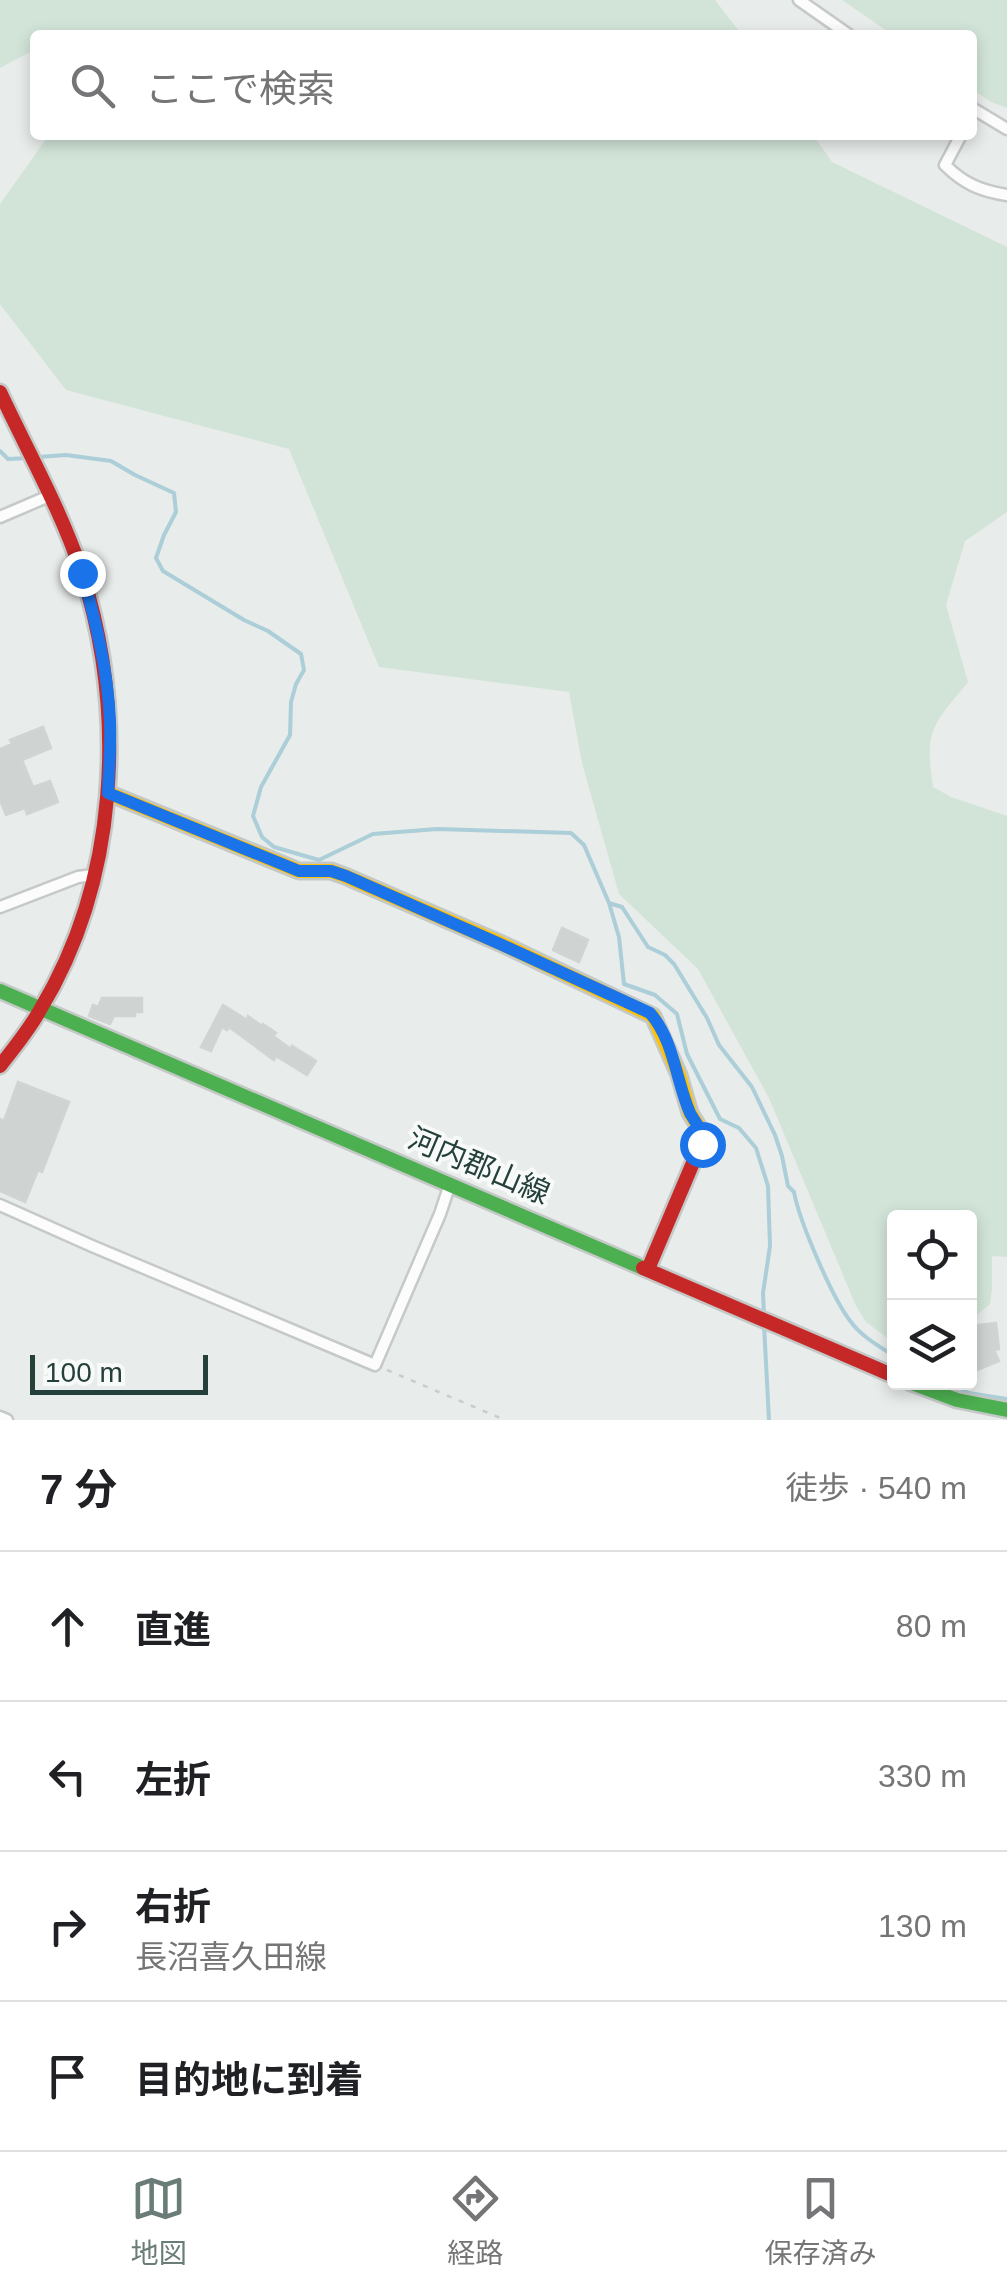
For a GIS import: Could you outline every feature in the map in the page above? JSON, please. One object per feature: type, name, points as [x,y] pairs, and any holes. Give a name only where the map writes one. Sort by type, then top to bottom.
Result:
[{"type":"main road","points":[[0,392],[82,573],[104,660],[110,724],[104,824],[72,943],[42,1009],[0,1066]]},
{"type":"main road","points":[[108,793],[299,871],[331,871],[346,876],[652,1016],[679,1075],[690,1113],[703,1134],[696,1163],[648,1269]]},
{"type":"main road","name":"河内郡山線","points":[[0,991],[887,1373]]},
{"type":"main road","points":[[927,1390],[974,1413],[1007,1410]]},
{"type":"street","points":[[798,0],[842,30]]},
{"type":"street","points":[[977,114],[1007,129]]},
{"type":"street","points":[[958,140],[945,165],[960,180],[983,191],[1007,195]]},
{"type":"street","points":[[0,517],[48,496]]},
{"type":"street","points":[[0,907],[93,875]]},
{"type":"street","points":[[0,1205],[376,1365],[450,1184]]},
{"type":"street","points":[[0,1416],[7,1420]]},
{"type":"path","points":[[376,1365],[506,1420]]},
{"type":"green space","points":[[0,0],[715,0],[738,30],[30,30],[30,52],[0,68]]},
{"type":"green space","points":[[842,0],[1007,0],[1007,108],[977,92],[977,30],[886,30]]},
{"type":"green space","points":[[45,140],[817,140],[832,162],[1007,247],[1007,512],[965,541],[946,605],[968,682],[939,719],[930,752],[933,787],[1007,816],[1007,1257],[992,1256],[990,1304],[977,1315],[977,1210],[887,1210],[887,1338],[866,1322],[769,1098],[698,969],[619,894],[582,763],[569,692],[379,667],[289,449],[66,390],[0,304],[0,204]]},
{"type":"building","points":[[43,727],[51,748],[22,760],[33,787],[50,781],[58,802],[27,814],[25,808],[6,815],[0,800],[0,749],[12,744],[10,740]]},
{"type":"building","points":[[562,928],[588,940],[579,962],[553,950]]},
{"type":"building","points":[[102,998],[142,998],[142,1012],[114,1016],[110,1024],[89,1016],[93,1005],[98,1007]]},
{"type":"building","points":[[223,1005],[247,1020],[248,1016],[263,1024],[291,1049],[292,1046],[316,1061],[307,1075],[276,1056],[274,1060],[229,1027],[222,1027],[211,1051],[201,1047]]},
{"type":"building","points":[[18,1082],[69,1102],[42,1172],[38,1170],[25,1202],[0,1191],[0,1119],[4,1121]]},
{"type":"building","points":[[996,1323],[999,1349],[994,1350],[999,1361],[977,1370],[977,1325]]},
{"type":"waterway","points":[[0,451],[8,459],[29,458]]},
{"type":"waterway","points":[[38,457],[66,455],[111,461],[174,493],[176,512],[156,558],[163,571],[301,654],[304,670],[291,702],[290,735],[261,787],[253,816],[262,837],[274,847],[319,860],[373,834],[437,829],[571,833],[584,845],[619,937],[624,984],[655,995],[677,1014],[687,1054],[720,1119],[739,1128],[756,1148],[768,1186],[770,1246],[764,1315]]},
{"type":"waterway","points":[[609,903],[622,907],[648,947],[674,964],[719,1045],[752,1087],[775,1135],[788,1186],[794,1192],[809,1239],[835,1296],[855,1327],[887,1351]]},
{"type":"waterway","points":[[764,1325],[769,1420]]},
{"type":"waterway","points":[[963,1390],[1007,1399]]},
{"type":"traffic: fast","points":[[0,991],[643,1268]]},
{"type":"traffic: fast","points":[[930,1390],[1007,1410]]},
{"type":"traffic: slow","points":[[108,793],[299,871],[331,871],[345,876],[500,943],[653,1016],[679,1075],[690,1113],[703,1134],[698,1151]]},
{"type":"traffic: jam","points":[[0,392],[82,573],[96,627],[109,740],[107,796],[86,907],[66,960],[40,1010],[0,1066]]},
{"type":"traffic: jam","points":[[648,1269],[698,1151]]},
{"type":"traffic: jam","points":[[643,1268],[887,1373]]},
{"type":"route","points":[[82,573],[104,660],[110,724],[108,793],[299,871],[331,871],[346,876],[650,1013],[658,1023],[679,1075],[690,1113],[703,1134],[702,1144]]}]
